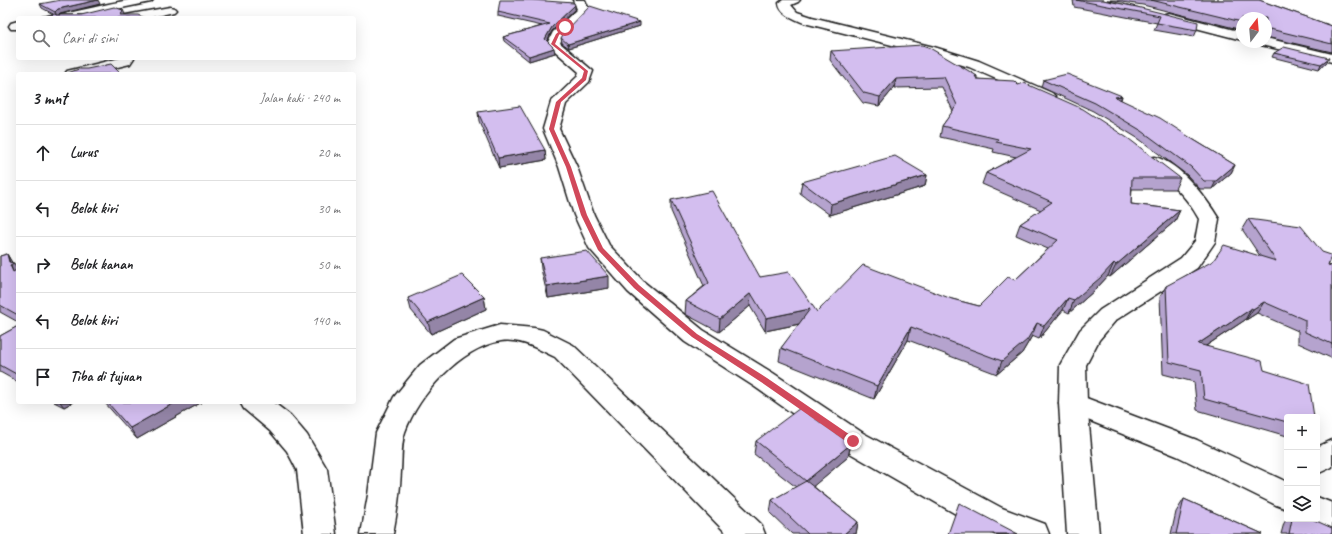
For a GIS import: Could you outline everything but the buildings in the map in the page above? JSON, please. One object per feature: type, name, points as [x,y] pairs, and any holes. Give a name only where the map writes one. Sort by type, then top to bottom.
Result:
[{"type":"street","points":[[75,16],[94,10],[147,0]]},
{"type":"street","points":[[579,0],[584,10],[557,35],[553,44],[586,71],[584,79],[559,102],[551,129],[568,167],[584,215],[600,248],[636,286],[694,336],[764,380],[853,441],[991,518],[1032,534]]},
{"type":"street","points":[[790,2],[785,6],[793,14],[808,20],[929,50],[974,64],[1066,105]]},
{"type":"street","points":[[140,16],[171,10]]},
{"type":"street","points":[[1154,14],[1236,34]]},
{"type":"street","points":[[1272,43],[1332,58]]},
{"type":"street","points":[[80,72],[125,60]]},
{"type":"street","points":[[1083,534],[1073,403],[1073,365],[1089,336],[1108,315],[1189,263],[1205,242],[1209,220],[1198,200],[1179,180],[1138,149]]},
{"type":"street","points":[[377,534],[384,495],[390,433],[404,404],[429,372],[463,345],[500,333],[534,336],[564,351],[749,534]]},
{"type":"street","points":[[1073,403],[1187,448],[1284,492]]},
{"type":"street","points":[[256,404],[280,424],[298,444],[312,470],[320,534]]},
{"type":"street","points":[[1320,460],[1332,452]]},
{"type":"street","points":[[1320,512],[1332,518]]},
{"type":"route","points":[[565,27],[557,35],[553,44],[586,71],[584,79],[571,89],[559,102],[551,129],[568,167],[584,215],[600,248],[636,286],[694,336],[764,380],[853,441]]}]
